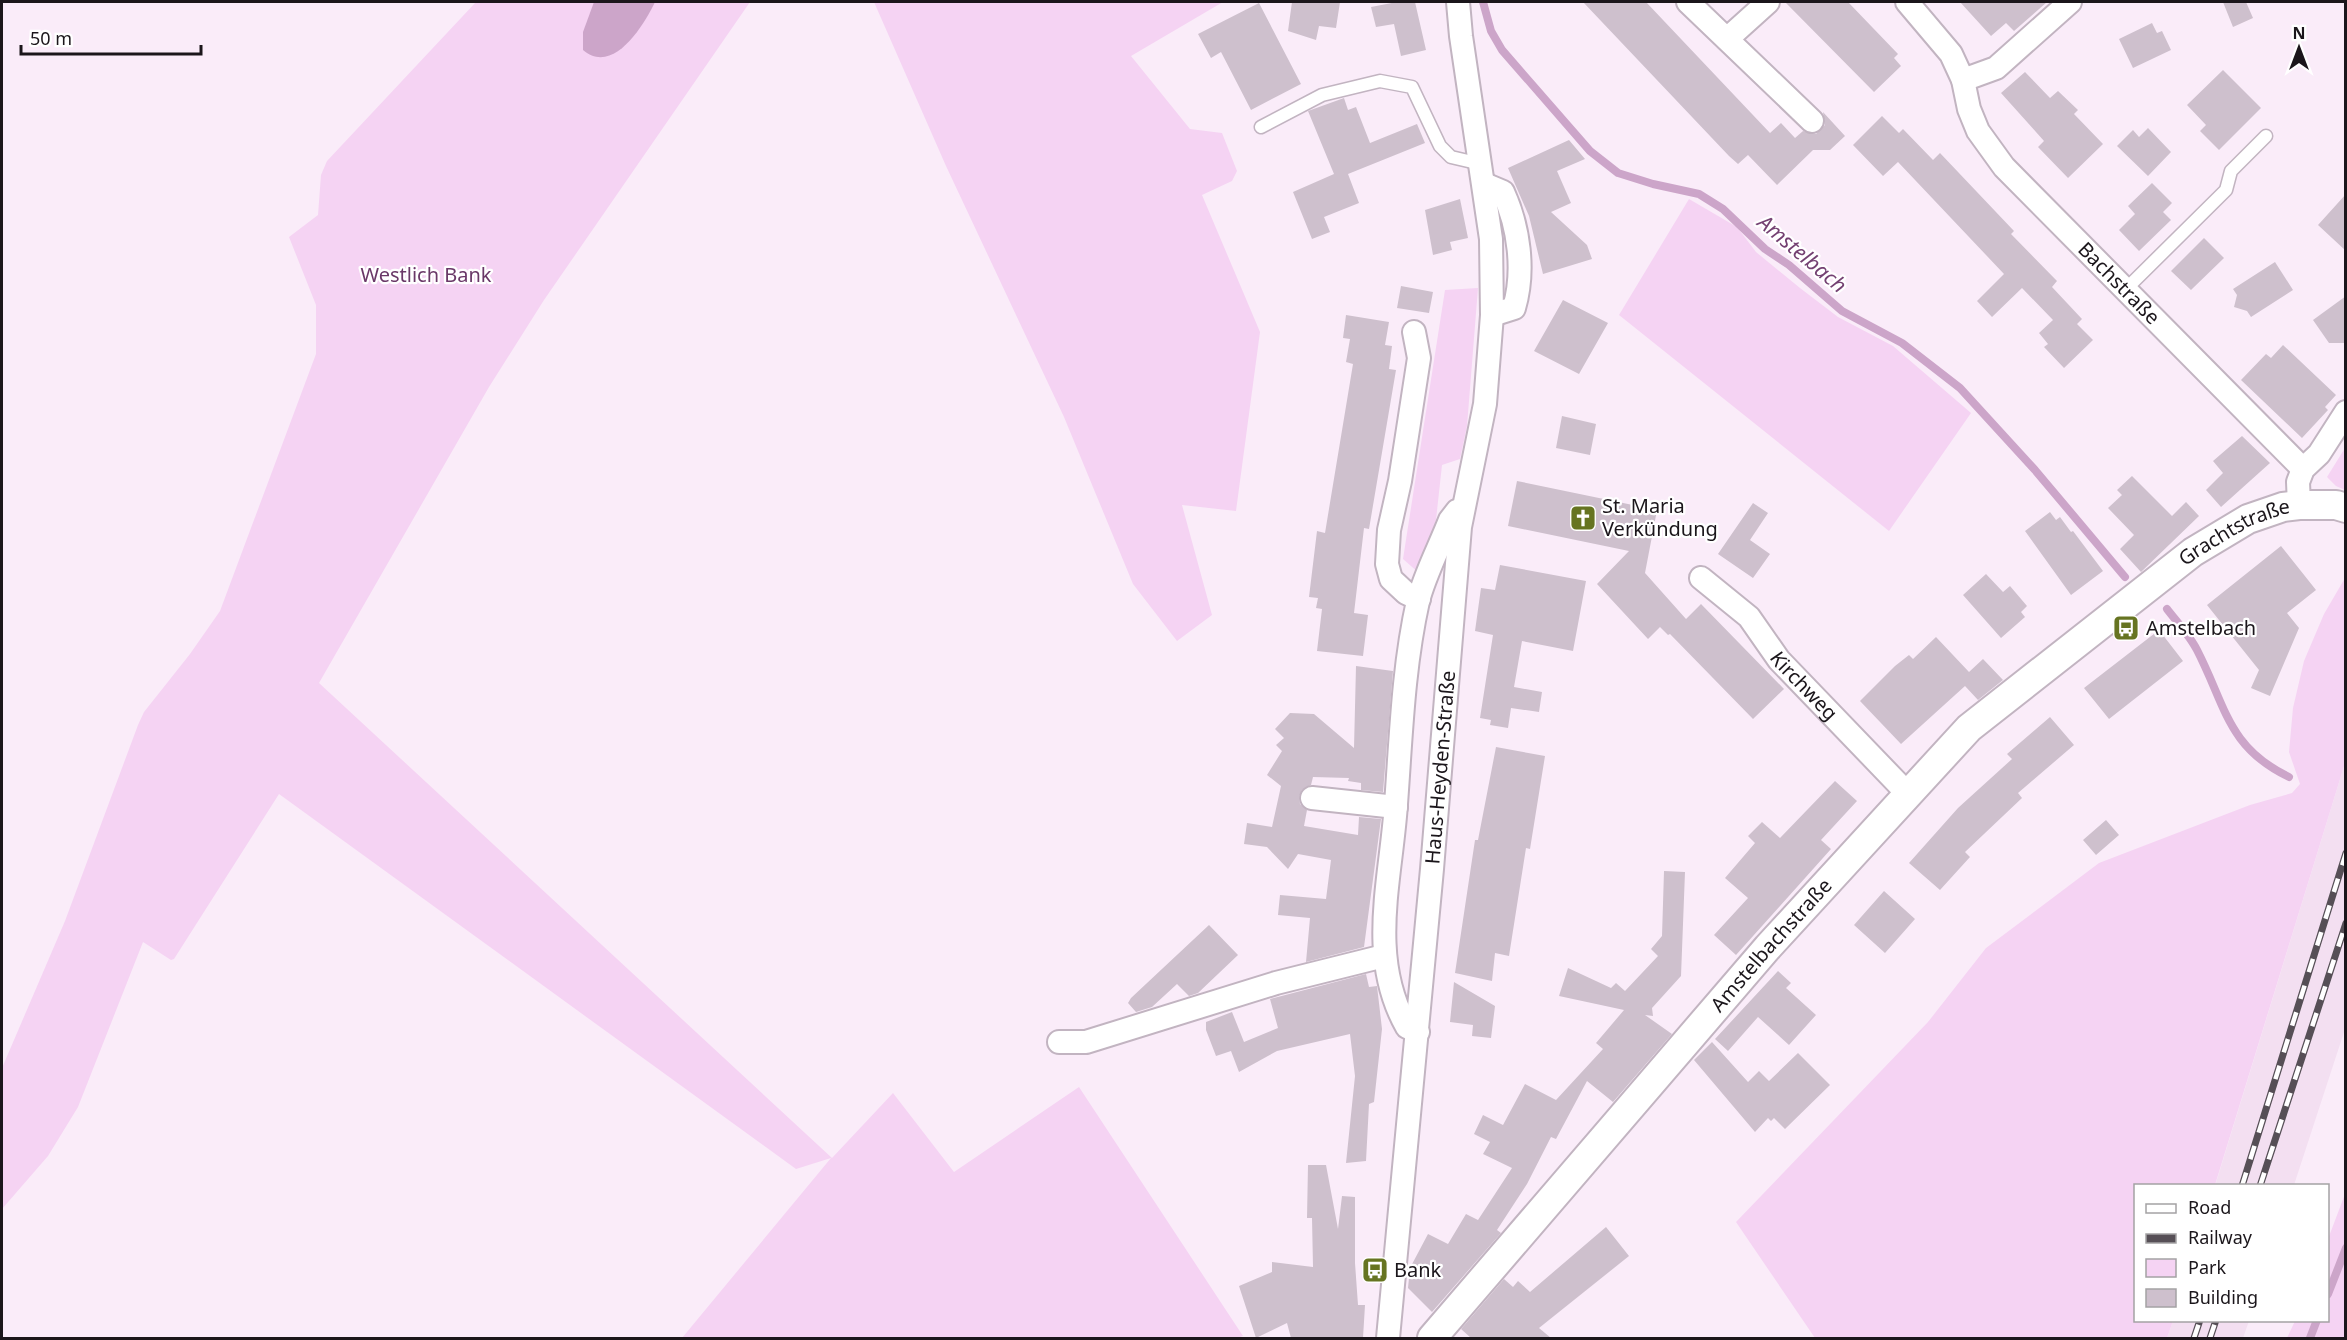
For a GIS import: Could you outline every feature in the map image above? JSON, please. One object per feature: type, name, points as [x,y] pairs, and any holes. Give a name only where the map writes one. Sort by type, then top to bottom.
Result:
[{"type":"street","points":[[1458,2],[1482,174]]},
{"type":"street","points":[[1688,2],[1812,121]]},
{"type":"street","points":[[1727,39],[1768,2]]},
{"type":"street","name":"Bachstraße","points":[[1907,2],[1951,54],[1963,80],[1969,109],[1990,150],[2303,469]]},
{"type":"street","points":[[1963,80],[1996,68],[2070,2]]},
{"type":"street","name":"Haus-Heyden-Straße","points":[[1393,1333],[1464,502],[1485,404],[1492,315],[1514,308],[1521,286],[1516,231],[1510,207],[1503,192],[1482,174]]},
{"type":"street","points":[[1414,332],[1419,358],[1400,481],[1389,531],[1387,564],[1391,579],[1406,593],[1419,599]]},
{"type":"street","points":[[2303,469],[2319,454],[2346,412]]},
{"type":"street","name":"Grachtstraße","points":[[2145,589],[2193,552],[2248,519],[2283,507],[2299,505],[2298,482],[2303,469]]},
{"type":"street","name":"Haus-Heyden-Straße","points":[[1418,1032],[1407,1027],[1398,1012],[1389,986],[1384,956],[1383,912],[1396,807],[1402,705],[1419,599],[1450,520],[1464,502]]},
{"type":"street","points":[[2299,505],[2336,505],[2346,508]]},
{"type":"street","name":"Kirchweg","points":[[1701,578],[1749,617],[1779,660],[1907,793]]},
{"type":"street","name":"Amstelbachstraße","points":[[1432,1338],[1768,947],[1907,793],[1969,728],[2145,589]]},
{"type":"street","name":"Haus-Heyden-Straße","points":[[1312,798],[1396,807]]},
{"type":"street","points":[[1059,1042],[1086,1042],[1276,983],[1384,956]]},
{"type":"lane","points":[[1261,127],[1323,95],[1380,81],[1412,87],[1440,146],[1451,157],[1482,174]]},
{"type":"lane","points":[[2125,290],[2226,190],[2231,171],[2266,136]]},
{"type":"shaded area","points":[[594,2],[655,2],[643,23],[626,44],[605,57],[594,56],[583,50],[583,32]]},
{"type":"shaded area","points":[[2345,763],[2345,1029],[2294,1184],[2216,1184]]},
{"type":"shaded area","points":[[2173,1322],[2249,1322],[2243,1338],[2167,1338]]},
{"type":"green space","name":"Westlich Bank","points":[[476,2],[750,2],[544,300],[489,387],[319,683],[832,1158],[893,1093],[954,1172],[1079,1087],[1243,1336],[1237,1338],[682,1338],[831,1158],[796,1169],[279,794],[174,959],[171,960],[143,942],[78,1107],[48,1156],[2,1209],[2,1068],[65,921],[144,712],[190,654],[220,611],[316,354],[316,305],[289,237],[318,215],[321,175],[327,161]]},
{"type":"green space","points":[[874,2],[1223,2],[1131,56],[1190,129],[1222,133],[1237,171],[1232,181],[1202,195],[1260,332],[1236,511],[1182,505],[1212,615],[1177,641],[1133,584],[1064,417],[946,166]]},
{"type":"green space","points":[[1689,199],[1737,227],[1756,252],[1800,288],[1838,317],[1893,346],[1971,413],[1889,531],[1619,315]]},
{"type":"green space","points":[[1478,288],[1467,426],[1460,459],[1442,465],[1436,520],[1419,573],[1403,559],[1445,290]]},
{"type":"green space","points":[[2345,448],[2345,490],[2336,486],[2327,477]]},
{"type":"green space","points":[[2345,578],[2345,763],[2215,1184],[2134,1184],[2134,1322],[2173,1322],[2167,1338],[1815,1338],[1736,1222],[1928,1022],[1986,948],[2099,863],[2250,805],[2292,793],[2300,784],[2289,752],[2293,708],[2304,661],[2324,614]]},
{"type":"green space","points":[[2345,1194],[2345,1338],[2287,1338],[2295,1322],[2329,1322],[2329,1236]]},
{"type":"building","points":[[1292,2],[1340,2],[1336,28],[1319,26],[1316,40],[1288,31]]},
{"type":"building","points":[[1397,2],[1415,2],[1426,50],[1401,56],[1394,24],[1376,27],[1371,7]]},
{"type":"building","points":[[1583,2],[1646,2],[1770,133],[1781,123],[1795,138],[1803,131],[1816,134],[1825,125],[1823,112],[1845,136],[1830,150],[1813,150],[1777,185],[1748,155],[1738,164],[1729,156]]},
{"type":"building","points":[[1785,2],[1848,2],[1898,54],[1894,58],[1901,66],[1874,92]]},
{"type":"building","points":[[1960,2],[2047,2],[2014,31],[2006,23],[1991,36]]},
{"type":"building","points":[[2223,2],[2246,2],[2253,18],[2233,27]]},
{"type":"building","points":[[1259,3],[1301,84],[1251,110],[1221,52],[1211,58],[1198,34]]},
{"type":"building","points":[[2152,23],[2157,33],[2162,31],[2171,50],[2133,68],[2119,39]]},
{"type":"building","points":[[2223,70],[2261,108],[2219,150],[2200,131],[2206,125],[2187,105]]},
{"type":"building","points":[[2025,72],[2050,98],[2058,91],[2078,110],[2074,114],[2103,144],[2068,178],[2038,147],[2044,141],[2001,93]]},
{"type":"building","points":[[1344,98],[1348,110],[1356,107],[1370,143],[1417,124],[1425,143],[1348,174],[1359,203],[1324,217],[1330,232],[1312,239],[1293,192],[1334,174],[1308,111]]},
{"type":"building","points":[[1882,116],[1899,133],[1903,129],[1933,160],[1940,153],[2014,231],[2011,234],[2057,281],[2052,287],[2082,319],[2077,324],[2093,340],[2064,368],[2044,347],[2048,344],[2039,333],[2053,320],[2022,288],[1992,317],[1977,301],[2004,274],[1898,162],[1883,176],[1853,145]]},
{"type":"building","points":[[2148,128],[2171,152],[2148,176],[2117,146],[2133,130],[2139,137]]},
{"type":"building","points":[[1569,140],[1585,159],[1557,171],[1571,203],[1551,212],[1587,245],[1592,259],[1543,274],[1529,216],[1508,168]]},
{"type":"building","points":[[2152,183],[2172,203],[2163,212],[2171,220],[2139,251],[2119,230],[2135,214],[2128,206]]},
{"type":"building","points":[[2346,194],[2346,251],[2318,225]]},
{"type":"building","points":[[1460,199],[1468,238],[1450,242],[1452,250],[1433,255],[1425,210]]},
{"type":"building","points":[[2204,238],[2224,258],[2191,290],[2171,271]]},
{"type":"building","points":[[2275,262],[2293,290],[2251,317],[2247,311],[2234,307],[2237,295],[2233,289]]},
{"type":"building","points":[[1401,286],[1433,292],[1429,313],[1397,308]]},
{"type":"building","points":[[2346,296],[2346,343],[2329,343],[2313,320]]},
{"type":"building","points":[[1563,300],[1608,323],[1579,374],[1534,351]]},
{"type":"building","points":[[1346,315],[1389,322],[1385,345],[1392,346],[1389,369],[1396,370],[1369,529],[1364,528],[1354,613],[1368,615],[1363,656],[1317,651],[1322,609],[1316,608],[1318,598],[1309,597],[1317,531],[1325,533],[1353,364],[1346,362],[1350,339],[1343,338]]},
{"type":"building","points":[[2283,345],[2336,395],[2325,407],[2328,410],[2302,438],[2241,380],[2266,354],[2271,358]]},
{"type":"building","points":[[1562,416],[1596,424],[1590,455],[1556,448]]},
{"type":"building","points":[[2242,436],[2270,463],[2221,507],[2206,490],[2223,473],[2213,461]]},
{"type":"building","points":[[2132,476],[2172,516],[2186,502],[2199,516],[2141,572],[2120,549],[2134,535],[2108,508],[2122,495],[2117,490]]},
{"type":"building","points":[[1517,481],[1657,510],[1645,573],[1686,619],[1701,604],[1784,689],[1753,719],[1670,634],[1668,635],[1660,627],[1648,639],[1597,584],[1629,551],[1508,526]]},
{"type":"building","points":[[1753,503],[1768,513],[1750,540],[1770,554],[1753,578],[1718,554]]},
{"type":"building","points":[[2050,512],[2056,520],[2060,517],[2071,532],[2073,531],[2103,571],[2071,595],[2025,531]]},
{"type":"building","points":[[2281,546],[2316,590],[2287,613],[2299,628],[2270,696],[2251,688],[2259,670],[2207,605]]},
{"type":"building","points":[[1500,565],[1586,581],[1573,651],[1522,641],[1514,687],[1542,692],[1539,712],[1511,708],[1508,728],[1490,725],[1491,720],[1480,718],[1493,635],[1475,631],[1481,588],[1495,590]]},
{"type":"building","points":[[1986,574],[2003,592],[2010,586],[2027,606],[2021,612],[2025,617],[2001,638],[1963,595]]},
{"type":"building","points":[[2159,630],[2183,661],[2109,719],[2084,688]]},
{"type":"building","points":[[1936,637],[1969,672],[1983,659],[2003,680],[1978,700],[1965,686],[1901,744],[1860,701],[1895,666],[1909,655],[1913,659]]},
{"type":"building","points":[[1356,666],[1393,671],[1383,792],[1361,790],[1361,783],[1348,781],[1349,778],[1313,777],[1311,785],[1302,790],[1299,797],[1300,804],[1307,810],[1304,826],[1358,835],[1359,817],[1381,819],[1364,947],[1306,962],[1310,918],[1278,915],[1280,895],[1326,899],[1331,860],[1298,854],[1288,869],[1267,847],[1244,844],[1247,823],[1272,827],[1281,786],[1267,775],[1282,751],[1276,745],[1284,738],[1275,729],[1290,713],[1314,714],[1354,748]]},
{"type":"building","points":[[2050,717],[2074,745],[2018,793],[2022,798],[1965,852],[1970,857],[1940,890],[1909,863],[1958,808],[2012,759],[2007,754]]},
{"type":"building","points":[[1496,747],[1545,756],[1530,849],[1526,848],[1509,956],[1495,953],[1492,981],[1455,973],[1475,840],[1478,840]]},
{"type":"building","points":[[1835,781],[1857,801],[1821,840],[1831,849],[1736,955],[1714,935],[1748,898],[1725,878],[1755,843],[1748,836],[1762,822],[1780,838]]},
{"type":"building","points":[[2106,820],[2119,835],[2096,855],[2083,840]]},
{"type":"building","points":[[1664,871],[1685,872],[1681,976],[1652,1008],[1653,1016],[1645,1015],[1672,1034],[1613,1102],[1587,1081],[1556,1139],[1551,1137],[1527,1184],[1497,1230],[1501,1233],[1432,1312],[1408,1288],[1410,1268],[1428,1234],[1448,1244],[1466,1214],[1478,1220],[1512,1168],[1483,1154],[1490,1142],[1474,1134],[1483,1115],[1503,1125],[1525,1084],[1556,1100],[1603,1049],[1596,1043],[1624,1010],[1559,996],[1568,968],[1611,988],[1616,983],[1625,991],[1658,956],[1651,949],[1662,936]]},
{"type":"building","points":[[1884,891],[1915,919],[1885,953],[1854,925]]},
{"type":"building","points":[[1209,925],[1238,955],[1198,993],[1189,996],[1177,984],[1152,1007],[1136,1012],[1128,1003],[1131,998]]},
{"type":"building","points":[[1778,971],[1791,983],[1786,988],[1816,1015],[1789,1045],[1758,1017],[1728,1051],[1715,1039]]},
{"type":"building","points":[[1366,974],[1369,987],[1377,986],[1382,1029],[1374,1102],[1369,1104],[1366,1161],[1346,1163],[1355,1076],[1350,1034],[1277,1051],[1239,1072],[1231,1051],[1216,1056],[1206,1030],[1206,1022],[1232,1012],[1244,1042],[1278,1028],[1270,999]]},
{"type":"building","points":[[1454,982],[1495,1006],[1491,1038],[1472,1036],[1473,1025],[1450,1022]]},
{"type":"building","points":[[1712,1042],[1748,1082],[1759,1071],[1769,1081],[1798,1053],[1830,1085],[1785,1129],[1774,1118],[1771,1121],[1768,1118],[1755,1132],[1694,1060]]},
{"type":"building","points":[[1308,1165],[1326,1165],[1338,1229],[1342,1196],[1355,1197],[1355,1263],[1358,1305],[1365,1305],[1363,1338],[1291,1338],[1287,1323],[1256,1338],[1239,1286],[1272,1272],[1272,1262],[1313,1267],[1312,1218],[1307,1218]]},
{"type":"building","points":[[1606,1227],[1629,1256],[1539,1328],[1551,1338],[1471,1338],[1461,1329],[1504,1279],[1513,1287],[1518,1281],[1530,1292]]},
{"type":"waterway","name":"Amstelbach","points":[[1483,2],[1491,31],[1502,50],[1590,151],[1618,173],[1653,184],[1699,194],[1723,209],[1765,249],[1789,265],[1842,311],[1902,343],[1960,388],[2035,470],[2125,577]]},
{"type":"waterway","name":"Amstelbach","points":[[2167,609],[2194,645],[2240,738],[2268,765],[2289,777]]},
{"type":"waterway","name":"Amstelbach","points":[[2329,1291],[2346,1248]]},
{"type":"waterway","name":"Amstelbach","points":[[2310,1338],[2316,1322]]},
{"type":"railway","points":[[2243,1184],[2346,853]]},
{"type":"railway","points":[[2261,1184],[2346,923]]},
{"type":"railway","points":[[2194,1338],[2199,1322]]},
{"type":"railway","points":[[2210,1338],[2215,1322]]},
{"type":"place","name":"St. Maria Verkündung","points":[[1583,518]]},
{"type":"place","name":"Amstelbach","points":[[2126,628]]},
{"type":"place","name":"Bank","points":[[1375,1270]]}]
